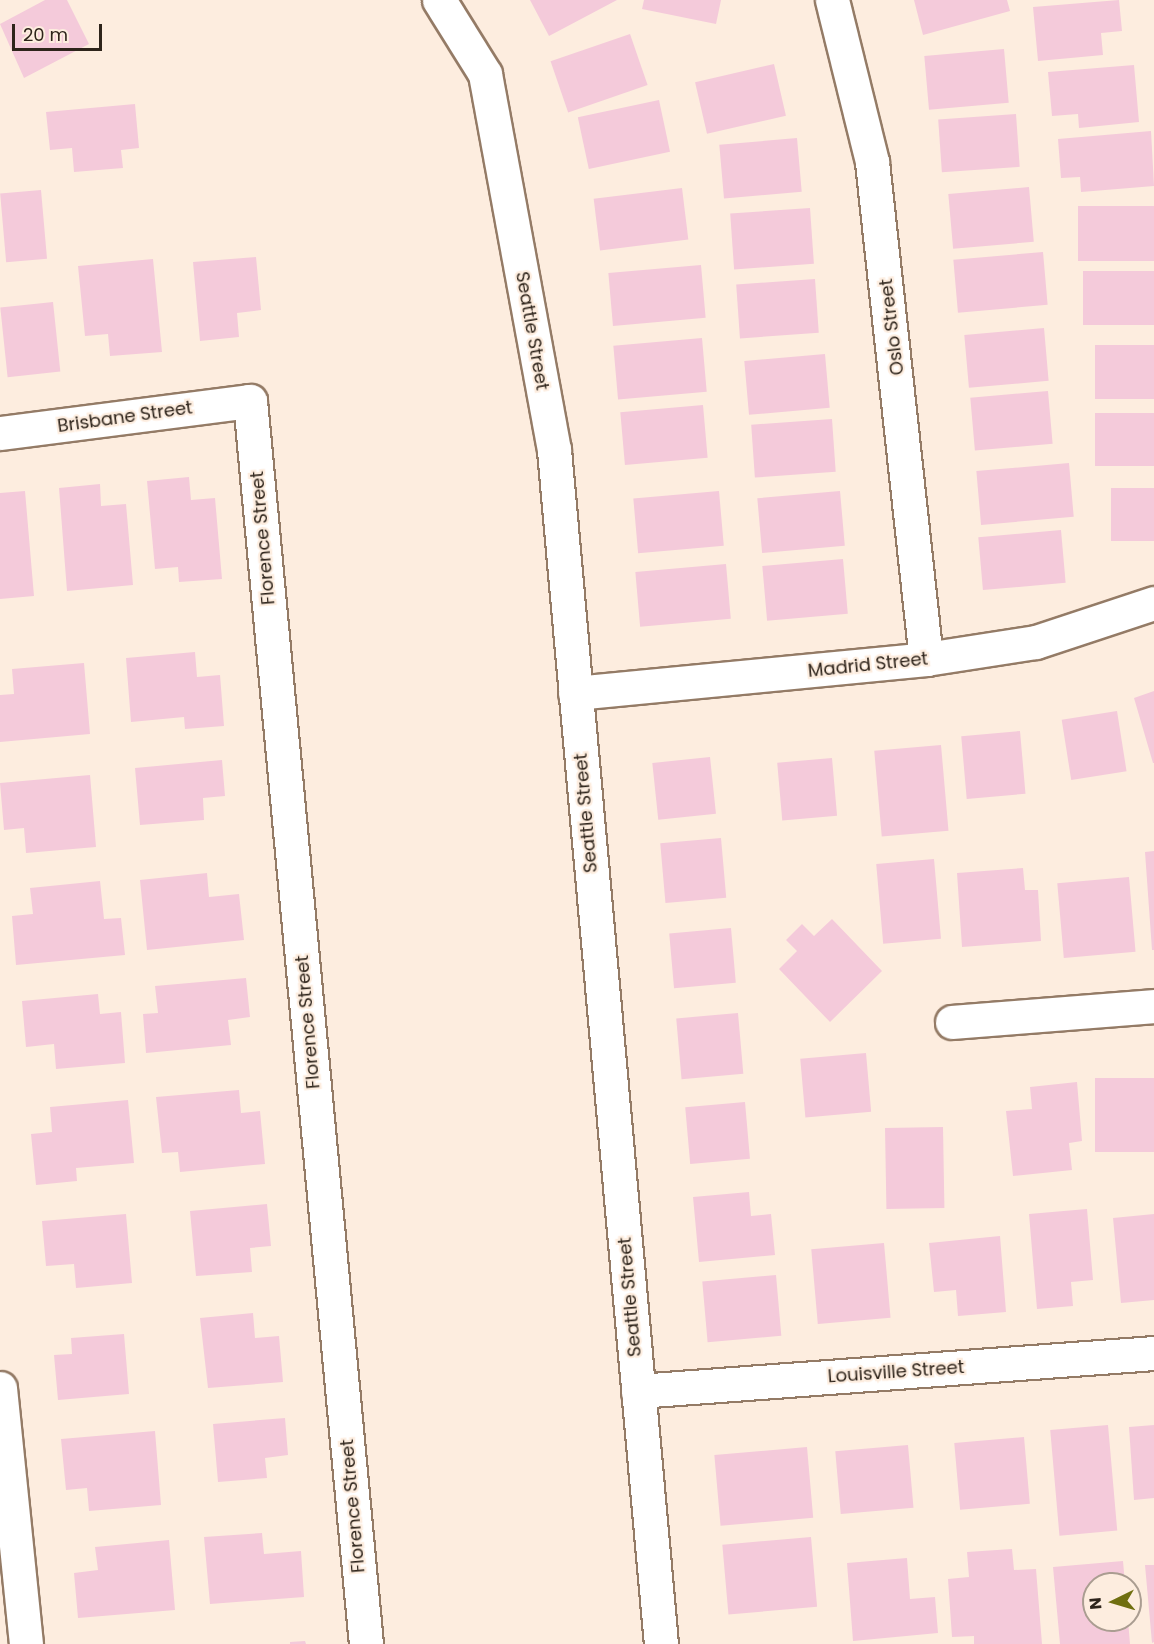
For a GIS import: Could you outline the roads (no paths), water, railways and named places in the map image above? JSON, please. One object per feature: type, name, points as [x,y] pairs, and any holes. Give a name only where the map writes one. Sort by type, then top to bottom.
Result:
[{"type":"street","name":"Seattle Street","points":[[439,0],[485,74],[554,450],[661,1644]]},
{"type":"street","name":"Oslo Street","points":[[832,0],[872,162],[926,659]]},
{"type":"street","name":"Brisbane Street","points":[[0,434],[250,400]]},
{"type":"street","name":"Florence Street","points":[[250,400],[366,1644]]},
{"type":"street","name":"Madrid Street","points":[[575,693],[926,659],[1036,642],[1154,603]]},
{"type":"street","points":[[952,1023],[1154,1006]]},
{"type":"street","name":"Louisville Street","points":[[638,1391],[1154,1353]]},
{"type":"street","points":[[0,1388],[26,1644]]}]
